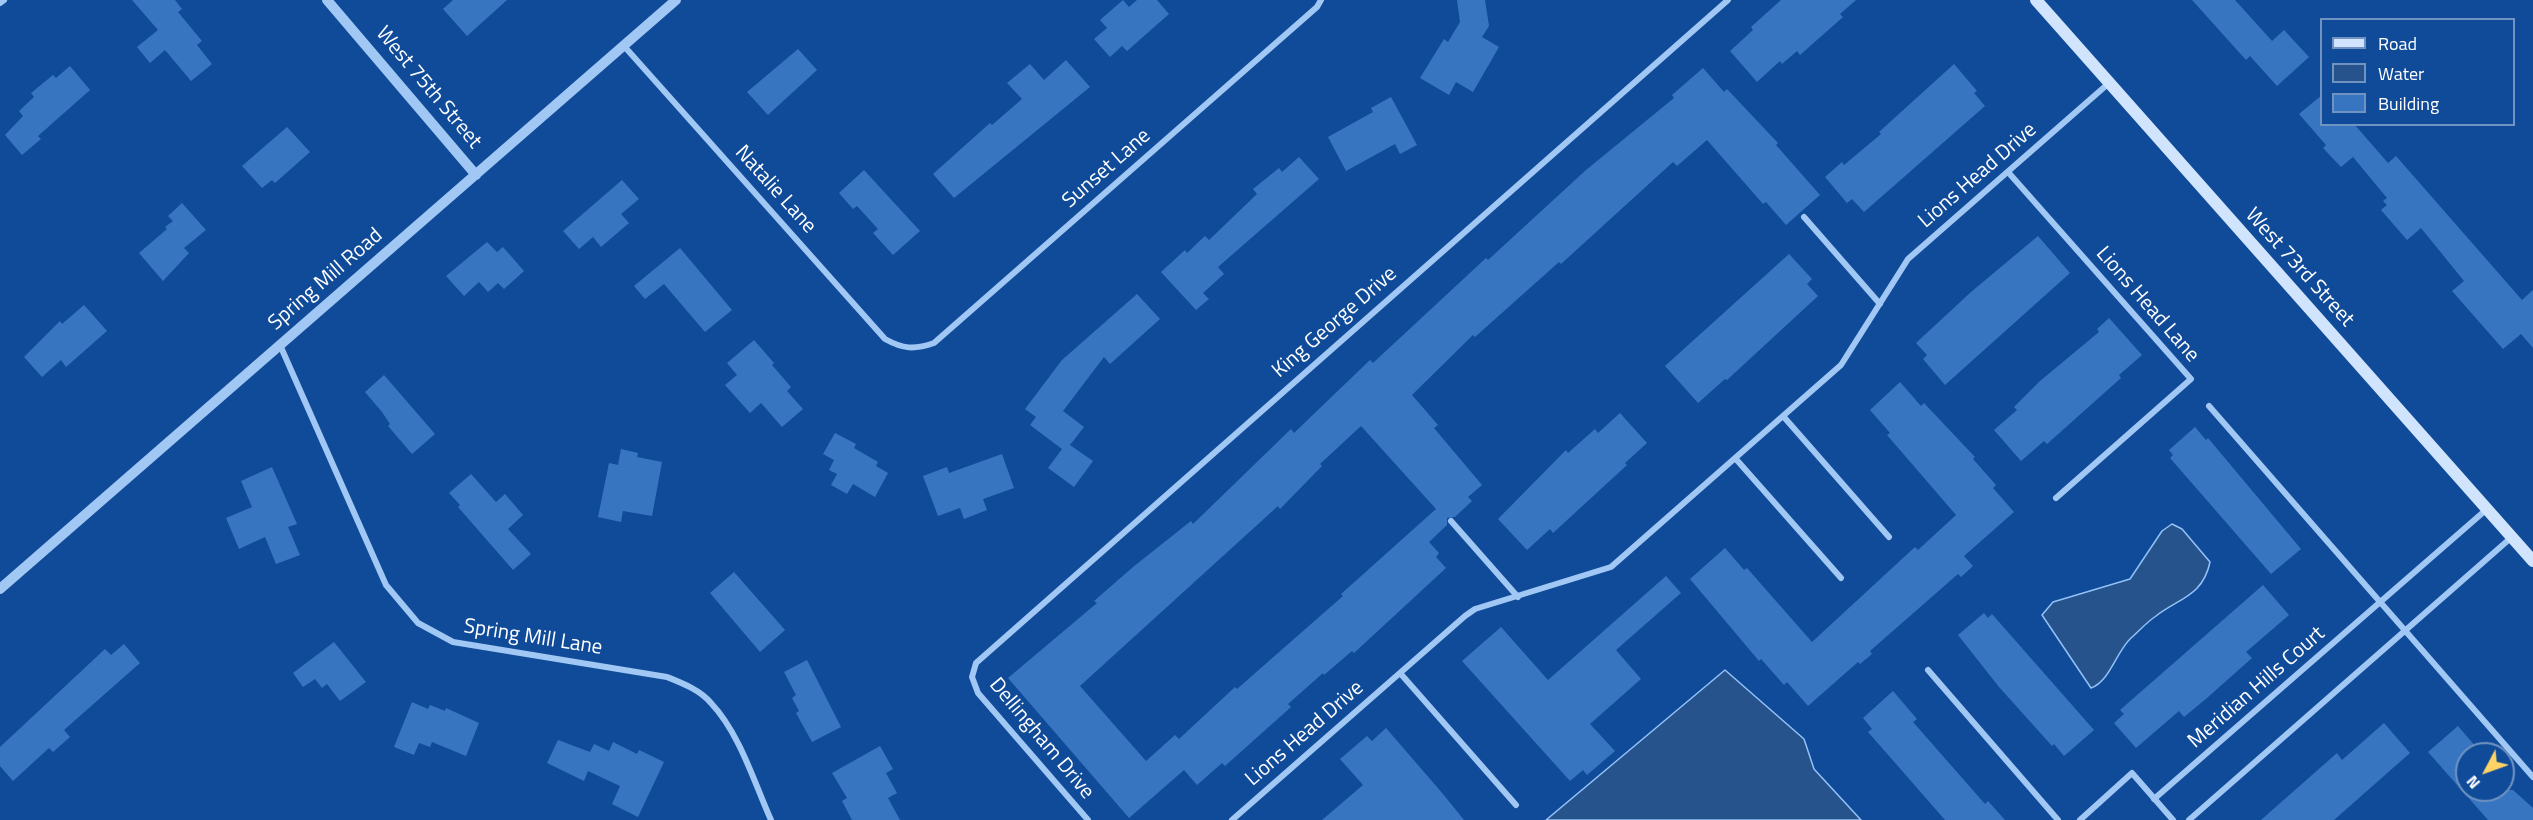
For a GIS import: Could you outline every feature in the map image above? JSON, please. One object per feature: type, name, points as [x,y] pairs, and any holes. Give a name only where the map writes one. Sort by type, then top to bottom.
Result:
[{"type":"main road","name":"West 73rd Street","points":[[2036,0],[2533,561]]},
{"type":"street","points":[[0,3],[4,0]]},
{"type":"street","name":"West 75th Street","points":[[327,0],[476,175]]},
{"type":"street","name":"Spring Mill Road","points":[[0,589],[676,0]]},
{"type":"street","name":"Sunset Lane","points":[[907,348],[916,349],[934,343],[1317,8],[1321,0]]},
{"type":"street","name":"King George Drive","points":[[972,677],[976,663],[982,656],[1728,0]]},
{"type":"street","name":"Natalie Lane","points":[[624,46],[885,339],[907,348]]},
{"type":"street","name":"Lions Head Drive","points":[[1232,820],[1464,616],[1475,609],[1611,567],[1849,356],[1908,260],[2109,83]]},
{"type":"street","name":"Lions Head Lane","points":[[2008,172],[2190,379],[2056,498]]},
{"type":"street","points":[[1804,217],[1880,304]]},
{"type":"street","name":"Spring Mill Lane","points":[[280,345],[386,585],[418,623],[453,642],[667,677],[685,684],[710,701],[729,725],[771,820]]},
{"type":"street","points":[[2209,406],[2533,777]]},
{"type":"street","points":[[1783,416],[1889,537]]},
{"type":"street","points":[[1735,458],[1841,578]]},
{"type":"street","name":"Meridian Hills Court","points":[[2154,799],[2488,508]]},
{"type":"street","points":[[1451,521],[1518,597]]},
{"type":"street","points":[[2189,820],[2513,536]]},
{"type":"street","points":[[1928,670],[2058,820]]},
{"type":"street","points":[[1400,673],[1516,805]]},
{"type":"street","name":"Dellingham Drive","points":[[972,677],[978,693],[1088,820]]},
{"type":"street","points":[[2079,820],[2132,773],[2173,820]]},
{"type":"water","points":[[2172,524],[2182,529],[2210,562],[2207,573],[2202,582],[2189,595],[2153,618],[2131,638],[2108,673],[2091,688],[2042,615],[2053,602],[2130,579],[2162,531]]},
{"type":"water","points":[[1725,670],[1804,739],[1814,769],[1861,820],[1546,820]]},
{"type":"building","points":[[132,0],[175,0],[182,9],[178,12],[202,41],[197,45],[212,64],[191,81],[165,50],[150,63],[137,47],[158,30]]},
{"type":"building","points":[[453,0],[507,0],[467,36],[443,9]]},
{"type":"building","points":[[1123,0],[1129,7],[1137,0],[1157,0],[1169,14],[1127,51],[1122,46],[1110,57],[1094,39],[1107,28],[1100,20]]},
{"type":"building","points":[[1457,0],[1485,0],[1489,26],[1482,37],[1499,47],[1473,92],[1456,82],[1449,95],[1420,78],[1444,39],[1448,42],[1460,22]]},
{"type":"building","points":[[1781,0],[1856,0],[1840,14],[1843,17],[1800,55],[1797,51],[1782,64],[1780,61],[1757,82],[1730,51],[1753,30],[1751,27]]},
{"type":"building","points":[[2192,0],[2235,0],[2272,41],[2284,30],[2309,57],[2277,86],[2250,56],[2246,60]]},
{"type":"building","points":[[798,49],[817,70],[768,115],[747,92]]},
{"type":"building","points":[[1066,60],[1090,87],[954,198],[933,174],[990,123],[992,125],[1022,99],[1007,83],[1030,64],[1044,80]]},
{"type":"building","points":[[1954,64],[1977,91],[1974,93],[1985,106],[1864,212],[1852,199],[1847,203],[1825,177],[1842,162],[1844,165],[1881,134],[1879,132]]},
{"type":"building","points":[[70,66],[90,90],[38,136],[41,139],[22,155],[5,135],[23,116],[19,111],[34,97],[31,93],[53,75],[56,78]]},
{"type":"building","points":[[1703,68],[1724,92],[1727,89],[1778,143],[1776,145],[1820,195],[1786,225],[1766,202],[1763,204],[1707,140],[1677,166],[1673,162],[1561,264],[1559,262],[1475,337],[1473,335],[1412,395],[1438,425],[1434,428],[1482,485],[1468,497],[1472,501],[1455,517],[1447,518],[1447,525],[1429,542],[1439,553],[1436,557],[1446,568],[1354,653],[1352,651],[1324,675],[1323,673],[1288,704],[1291,707],[1225,766],[1222,763],[1197,785],[1184,770],[1129,818],[1008,678],[1097,603],[1094,601],[1133,567],[1191,521],[1193,524],[1291,429],[1294,433],[1370,360],[1373,363],[1486,258],[1488,260],[1586,170],[1674,98],[1672,95]],"holes":[[[1361,426],[1436,509],[1341,594],[1343,596],[1237,689],[1235,687],[1179,739],[1175,735],[1146,761],[1080,686],[1278,506],[1280,509],[1322,466],[1320,464]]]},
{"type":"building","points":[[1391,97],[1417,145],[1400,154],[1395,144],[1346,171],[1328,137],[1373,112],[1371,108]]},
{"type":"building","points":[[2320,97],[2320,126],[2356,126],[2388,163],[2396,156],[2522,300],[2533,290],[2533,348],[2521,334],[2503,349],[2452,291],[2464,281],[2421,228],[2407,240],[2381,210],[2387,205],[2383,201],[2387,198],[2353,157],[2341,167],[2323,148],[2326,145],[2299,114]]},
{"type":"building","points":[[287,127],[310,152],[275,183],[272,180],[262,188],[242,166]]},
{"type":"building","points":[[1299,157],[1319,179],[1218,267],[1224,274],[1203,293],[1209,299],[1196,310],[1161,272],[1185,250],[1187,253],[1205,236],[1209,240],[1257,194],[1253,189],[1279,168],[1282,172]]},
{"type":"building","points":[[864,170],[920,231],[893,255],[873,233],[878,229],[857,206],[853,209],[839,193]]},
{"type":"building","points":[[622,180],[639,199],[621,214],[629,223],[601,247],[593,237],[579,249],[563,231]]},
{"type":"building","points":[[182,203],[206,230],[184,248],[189,253],[163,281],[139,253],[167,229],[165,227],[173,221],[168,216]]},
{"type":"building","points":[[2038,236],[2070,273],[1945,385],[1923,359],[1927,355],[1916,343],[1971,292]]},
{"type":"building","points":[[487,242],[497,252],[503,247],[524,271],[504,289],[498,283],[488,292],[479,282],[464,296],[446,276]]},
{"type":"building","points":[[680,248],[732,310],[705,332],[664,284],[645,299],[634,286]]},
{"type":"building","points":[[1789,254],[1812,279],[1807,284],[1818,296],[1727,380],[1725,379],[1698,403],[1665,366]]},
{"type":"building","points":[[1137,294],[1160,319],[1110,364],[1104,357],[1063,411],[1084,427],[1070,445],[1093,461],[1074,487],[1048,468],[1062,449],[1030,425],[1036,417],[1025,409],[1062,360]]},
{"type":"building","points":[[84,305],[107,331],[66,367],[61,360],[42,377],[24,357],[60,321],[62,324]]},
{"type":"building","points":[[2109,318],[2142,355],[2119,375],[2121,378],[2047,444],[2044,441],[2021,461],[1994,430],[2017,410],[2014,407],[2040,381],[2099,332],[2097,329]]},
{"type":"building","points":[[754,340],[774,363],[772,365],[791,387],[787,391],[803,409],[782,427],[761,403],[750,413],[725,385],[737,375],[727,363]]},
{"type":"building","points":[[384,375],[435,434],[412,454],[388,426],[390,424],[382,412],[365,392]]},
{"type":"building","points":[[1900,382],[1921,406],[1924,403],[1975,457],[1973,459],[1996,485],[1993,488],[2014,512],[1964,556],[1973,566],[1961,577],[1958,574],[1870,651],[1872,654],[1860,664],[1858,662],[1808,706],[1787,682],[1784,685],[1761,659],[1759,661],[1690,579],[1725,548],[1744,570],[1747,568],[1812,642],[1915,547],[1918,550],[1956,515],[1887,435],[1890,433],[1870,410]]},
{"type":"building","points":[[1620,413],[1647,443],[1625,463],[1627,465],[1553,533],[1550,529],[1527,550],[1498,519],[1566,450],[1568,453],[1595,429],[1598,433]]},
{"type":"building","points":[[2195,427],[2206,440],[2208,438],[2301,549],[2271,574],[2170,458],[2173,455],[2169,450]]},
{"type":"building","points":[[835,433],[856,444],[854,448],[878,462],[876,466],[888,473],[875,497],[853,484],[847,494],[831,485],[837,474],[829,470],[834,460],[823,454]]},
{"type":"building","points":[[621,449],[638,453],[637,457],[662,462],[652,516],[623,511],[621,522],[598,517],[609,463],[618,465]]},
{"type":"building","points":[[1002,454],[1014,488],[983,499],[987,510],[964,519],[960,508],[938,516],[923,476],[947,467],[949,473]]},
{"type":"building","points":[[272,467],[297,524],[288,527],[300,555],[276,564],[265,537],[239,549],[226,518],[252,507],[241,481]]},
{"type":"building","points":[[471,474],[496,502],[505,494],[523,515],[508,529],[531,554],[513,570],[458,507],[460,505],[449,493]]},
{"type":"building","points":[[734,572],[785,630],[760,652],[710,593]]},
{"type":"building","points":[[1666,576],[1681,593],[1616,650],[1641,679],[1590,724],[1615,751],[1587,775],[1583,770],[1570,781],[1462,661],[1501,627],[1548,680]]},
{"type":"building","points":[[2263,585],[2289,615],[2246,652],[2252,658],[2207,698],[2184,717],[2179,711],[2136,748],[2114,723],[2124,714],[2120,710]]},
{"type":"building","points":[[1984,613],[1988,618],[1992,614],[2094,730],[2064,756],[2054,744],[2052,746],[1999,687],[1958,635]]},
{"type":"building","points":[[334,642],[366,682],[340,701],[327,684],[322,688],[315,679],[303,687],[293,673]]},
{"type":"building","points":[[124,644],[140,663],[64,730],[70,737],[53,752],[49,748],[13,781],[0,766],[0,747],[105,649],[111,655]]},
{"type":"building","points":[[807,660],[841,727],[812,742],[796,713],[799,711],[792,698],[796,695],[784,672]]},
{"type":"building","points":[[1893,691],[1917,719],[1913,722],[1985,804],[1988,801],[2005,820],[1945,820],[1868,732],[1872,729],[1863,718]]},
{"type":"building","points":[[412,702],[428,709],[430,705],[445,711],[446,708],[479,723],[466,756],[432,742],[430,747],[419,743],[414,755],[394,747]]},
{"type":"building","points":[[2384,723],[2410,753],[2334,820],[2261,820],[2337,753],[2342,760]]},
{"type":"building","points":[[2458,726],[2472,742],[2455,742],[2455,783],[2428,752]]},
{"type":"building","points":[[1386,728],[1464,820],[1322,820],[1363,785],[1340,759],[1367,736],[1372,741]]},
{"type":"building","points":[[558,740],[590,752],[594,744],[609,751],[613,742],[637,754],[639,750],[664,762],[638,817],[612,804],[620,786],[588,771],[584,781],[547,763]]},
{"type":"building","points":[[880,746],[893,769],[886,773],[897,793],[888,798],[900,820],[852,820],[842,801],[847,798],[832,773]]},
{"type":"building","points":[[2515,792],[2533,808],[2533,820],[2488,820],[2472,802],[2515,802]]}]
